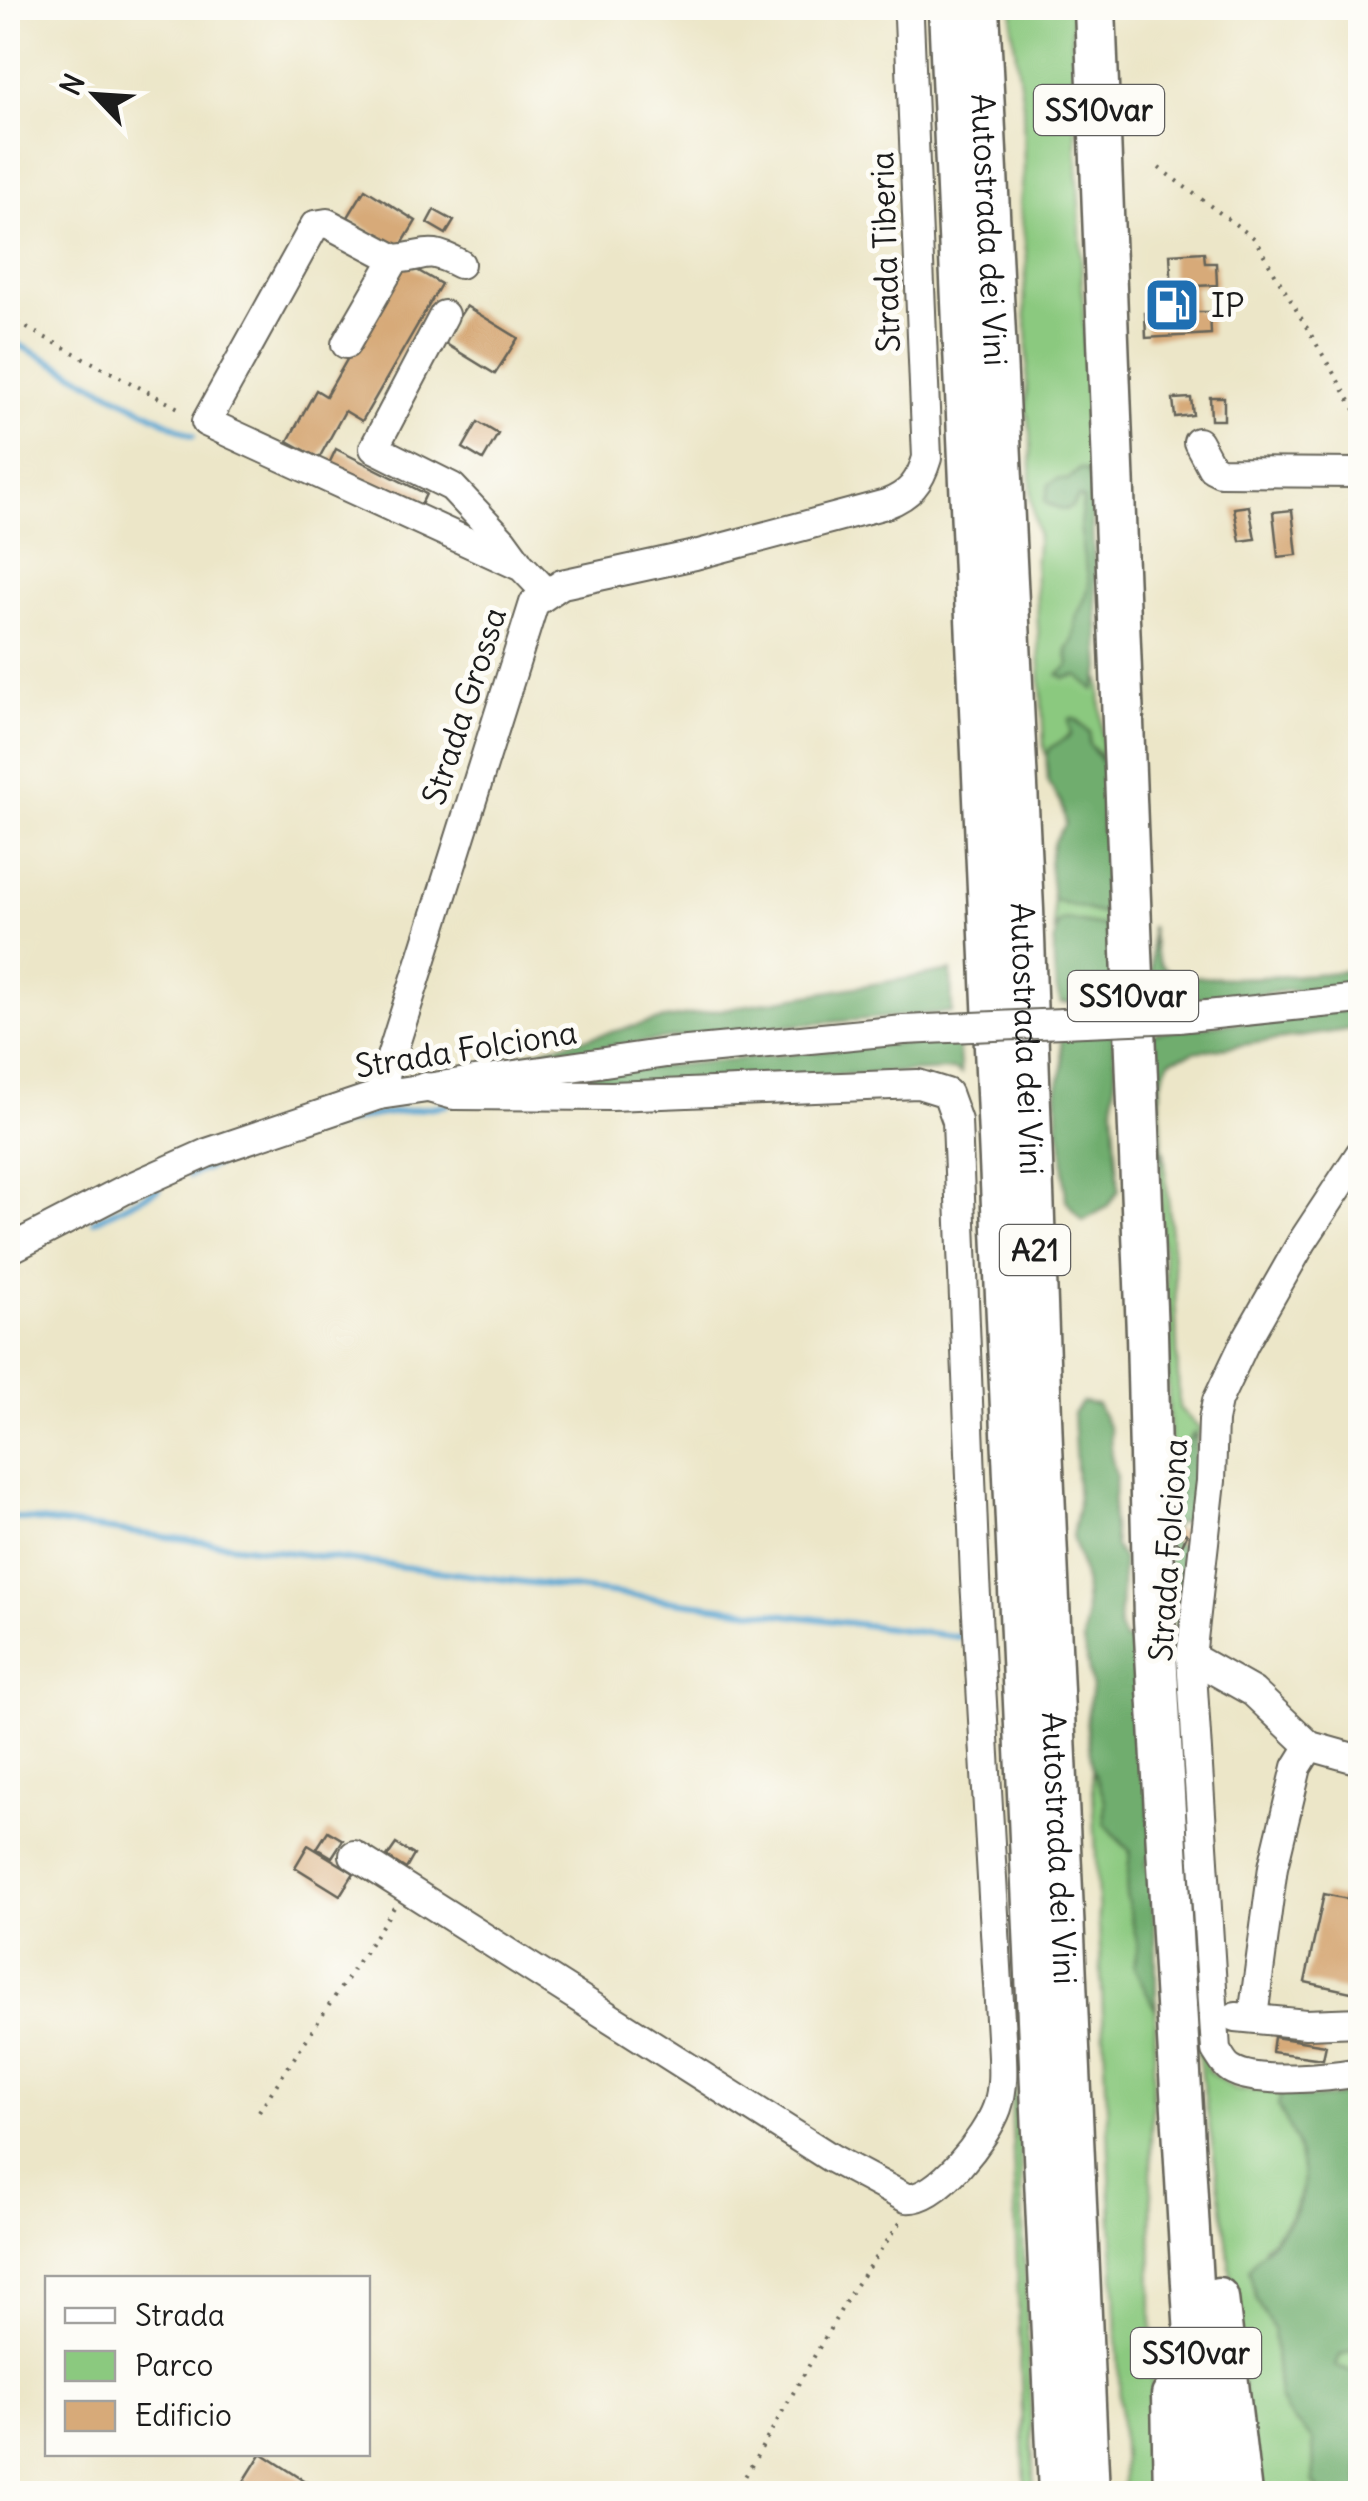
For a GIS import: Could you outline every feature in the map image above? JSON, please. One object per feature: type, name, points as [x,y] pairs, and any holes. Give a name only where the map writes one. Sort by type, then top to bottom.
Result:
[{"type":"highway","name":"Autostrada dei Vini","points":[[949,8],[1059,2494]]},
{"type":"highway","name":"Autostrada dei Vini","points":[[979,8],[1023,908],[1042,1445],[1089,2494]]},
{"type":"highway","name":"SS10var","points":[[1094,8],[1148,1334],[1154,1619],[1204,2494]]},
{"type":"highway","points":[[1174,2494],[1168,2246],[1189,2212],[1210,2236],[1241,2494]]},
{"type":"street","name":"Strada Tiberia","points":[[906,8],[927,438],[927,458],[912,490]]},
{"type":"street","points":[[460,264],[425,251],[395,259],[326,223],[315,225],[206,422],[522,568]]},
{"type":"street","points":[[346,344],[395,259]]},
{"type":"street","points":[[444,316],[374,448],[452,488],[546,592]]},
{"type":"street","points":[[1198,442],[1212,468],[1220,472],[1360,474]]},
{"type":"street","name":"Strada Grossa","points":[[379,1095],[534,603],[562,584],[695,555],[886,504],[912,490]]},
{"type":"street","name":"Strada Folciona","points":[[8,1250],[122,1191],[207,1153],[379,1095],[666,1053],[904,1030],[1178,1018],[1360,999]]},
{"type":"street","points":[[354,1854],[887,2190],[916,2200],[944,2181],[988,2126],[998,2106],[1002,2079],[975,1579],[957,1121],[953,1103],[947,1093],[918,1084],[612,1096],[454,1095],[425,1088]]},
{"type":"street","name":"Strada Folciona","points":[[1360,1154],[1302,1242],[1217,1400],[1191,1657],[1216,2050],[1227,2068],[1243,2074],[1314,2080],[1360,2072]]},
{"type":"street","points":[[1191,1657],[1253,1692],[1310,1746],[1360,1760]]},
{"type":"street","points":[[1253,2018],[1272,1867],[1296,1767],[1310,1746]]},
{"type":"street","points":[[1214,2017],[1306,2024],[1360,2022]]},
{"type":"path","points":[[1159,168],[1254,238],[1360,418]]},
{"type":"path","points":[[8,318],[206,422]]},
{"type":"path","points":[[260,2111],[402,1895],[412,1892]]},
{"type":"path","points":[[735,2494],[853,2289],[916,2200]]},
{"type":"green space","points":[[1013,8],[1071,8],[1090,475],[1080,469],[1068,480],[1056,480],[1047,504],[1064,510],[1072,507],[1078,497],[1083,499],[1080,528],[1091,580],[1086,605],[1077,616],[1075,639],[1067,650],[1069,666],[1065,678],[1078,675],[1094,690],[1100,678],[1103,765],[1089,744],[1090,732],[1078,720],[1068,736],[1046,755],[1044,749],[1035,566],[1038,537],[1031,498],[1031,433],[1026,409],[1027,259],[1020,203],[1023,104]]},
{"type":"green space","points":[[1080,469],[1088,472],[1093,489],[1101,669],[1094,690],[1078,675],[1058,675],[1069,666],[1067,650],[1088,589],[1080,527],[1083,499],[1078,497],[1072,507],[1064,510],[1045,502],[1049,484],[1058,479],[1068,480]]},
{"type":"green space","points":[[1073,718],[1090,733],[1089,744],[1103,764],[1107,779],[1102,819],[1111,892],[1103,914],[1053,900],[1049,862],[1054,841],[1066,824],[1061,802],[1048,783],[1046,755],[1071,735],[1069,719]]},
{"type":"green space","points":[[1053,900],[1096,912],[1107,909],[1108,927],[1069,920],[1058,923],[1054,930]]},
{"type":"green space","points":[[1061,921],[1108,927],[1114,989],[1108,1002],[1061,1003],[1054,948]]},
{"type":"green space","points":[[1151,926],[1158,960],[1165,969],[1178,974],[1257,977],[1356,969],[1360,970],[1360,986],[1332,992],[1291,990],[1151,1004]]},
{"type":"green space","points":[[951,971],[952,1012],[725,1031],[488,1063],[659,1020]]},
{"type":"green space","points":[[1360,1008],[1360,1027],[1353,1029],[1194,1052],[1171,1060],[1160,1097],[1160,1168],[1149,1037],[1156,1032]]},
{"type":"green space","points":[[1112,1033],[1119,1190],[1107,1207],[1083,1221],[1066,1200],[1058,1127],[1061,1042],[1064,1034]]},
{"type":"green space","points":[[958,1041],[961,1074],[954,1070],[645,1083],[494,1083],[890,1044]]},
{"type":"green space","points":[[1164,1149],[1175,1285],[1179,1408],[1200,1429],[1194,1448],[1196,1438],[1173,1478],[1180,1494],[1171,1521],[1166,1279],[1161,1232],[1160,1166]]},
{"type":"green space","points":[[1082,1402],[1097,1404],[1110,1430],[1116,1477],[1112,1517],[1115,1547],[1123,1559],[1119,1628],[1124,1640],[1139,1641],[1152,1850],[1146,1865],[1156,1946],[1156,2011],[1134,1967],[1138,1945],[1126,1895],[1130,1851],[1105,1824],[1105,1800],[1092,1766],[1086,1723],[1092,1686],[1083,1643],[1084,1577],[1072,1536],[1078,1505],[1073,1413]]},
{"type":"green space","points":[[1194,1433],[1192,1527],[1176,1523],[1170,1539],[1181,1547],[1188,1545],[1189,1603],[1179,1663],[1168,1529],[1180,1494],[1172,1481]]},
{"type":"green space","points":[[1092,1766],[1105,1800],[1104,1816],[1114,1836],[1130,1851],[1126,1895],[1138,1945],[1134,1967],[1156,2011],[1151,2136],[1153,2493],[1124,2493]]},
{"type":"green space","points":[[1196,2016],[1208,2071],[1235,2089],[1282,2092],[1278,2105],[1301,2162],[1300,2196],[1293,2212],[1264,2246],[1267,2315],[1273,2329],[1279,2398],[1313,2441],[1314,2484],[1323,2493],[1254,2493],[1227,2240],[1197,2046]]},
{"type":"green space","points":[[1009,2040],[1019,2129],[1034,2493],[1025,2493]]},
{"type":"green space","points":[[1360,2090],[1360,2346],[1340,2355],[1336,2366],[1360,2374],[1360,2493],[1323,2493],[1314,2484],[1313,2441],[1285,2411],[1279,2398],[1273,2329],[1256,2299],[1249,2269],[1295,2213],[1301,2197],[1302,2166],[1278,2105],[1282,2092],[1322,2098]]},
{"type":"green space","points":[[1360,2346],[1360,2374],[1336,2366],[1340,2355]]},
{"type":"building","points":[[365,189],[416,221],[399,249],[348,217]]},
{"type":"building","points":[[434,210],[454,221],[446,234],[427,223]]},
{"type":"building","points":[[1204,252],[1205,263],[1216,263],[1217,285],[1195,286],[1196,312],[1210,312],[1211,334],[1146,338],[1145,313],[1173,312],[1170,254]]},
{"type":"building","points":[[403,262],[441,284],[362,421],[345,411],[319,458],[288,441],[316,390],[326,396]]},
{"type":"building","points":[[466,306],[518,338],[495,374],[443,342]]},
{"type":"building","points":[[1210,397],[1224,397],[1224,420],[1211,420]]},
{"type":"building","points":[[1191,398],[1193,415],[1175,417],[1173,399]]},
{"type":"building","points":[[478,422],[498,434],[483,460],[463,448]]},
{"type":"building","points":[[336,449],[426,494],[417,513],[327,468]]},
{"type":"building","points":[[1249,506],[1255,539],[1240,541],[1234,508]]},
{"type":"building","points":[[1292,510],[1297,555],[1278,557],[1273,512]]},
{"type":"building","points":[[1176,1529],[1187,1534],[1182,1545],[1171,1539]]},
{"type":"building","points":[[328,1831],[343,1840],[332,1857],[317,1848]]},
{"type":"building","points":[[396,1844],[414,1855],[406,1869],[387,1857]]},
{"type":"building","points":[[308,1845],[354,1873],[340,1895],[295,1867]]},
{"type":"building","points":[[1359,1850],[1360,1994],[1305,1982],[1324,1894],[1348,1899]]},
{"type":"building","points":[[1274,2037],[1326,2045],[1323,2059],[1272,2052]]},
{"type":"building","points":[[260,2456],[266,2456],[325,2494],[236,2494]]},
{"type":"waterway","points":[[8,339],[193,436]]},
{"type":"waterway","points":[[311,1132],[370,1116],[447,1105]]},
{"type":"waterway","points":[[189,1176],[219,1163]]},
{"type":"waterway","points":[[94,1221],[159,1189]]},
{"type":"waterway","points":[[8,1517],[960,1637]]},
{"type":"place","name":"IP","points":[[1172,305]]}]
